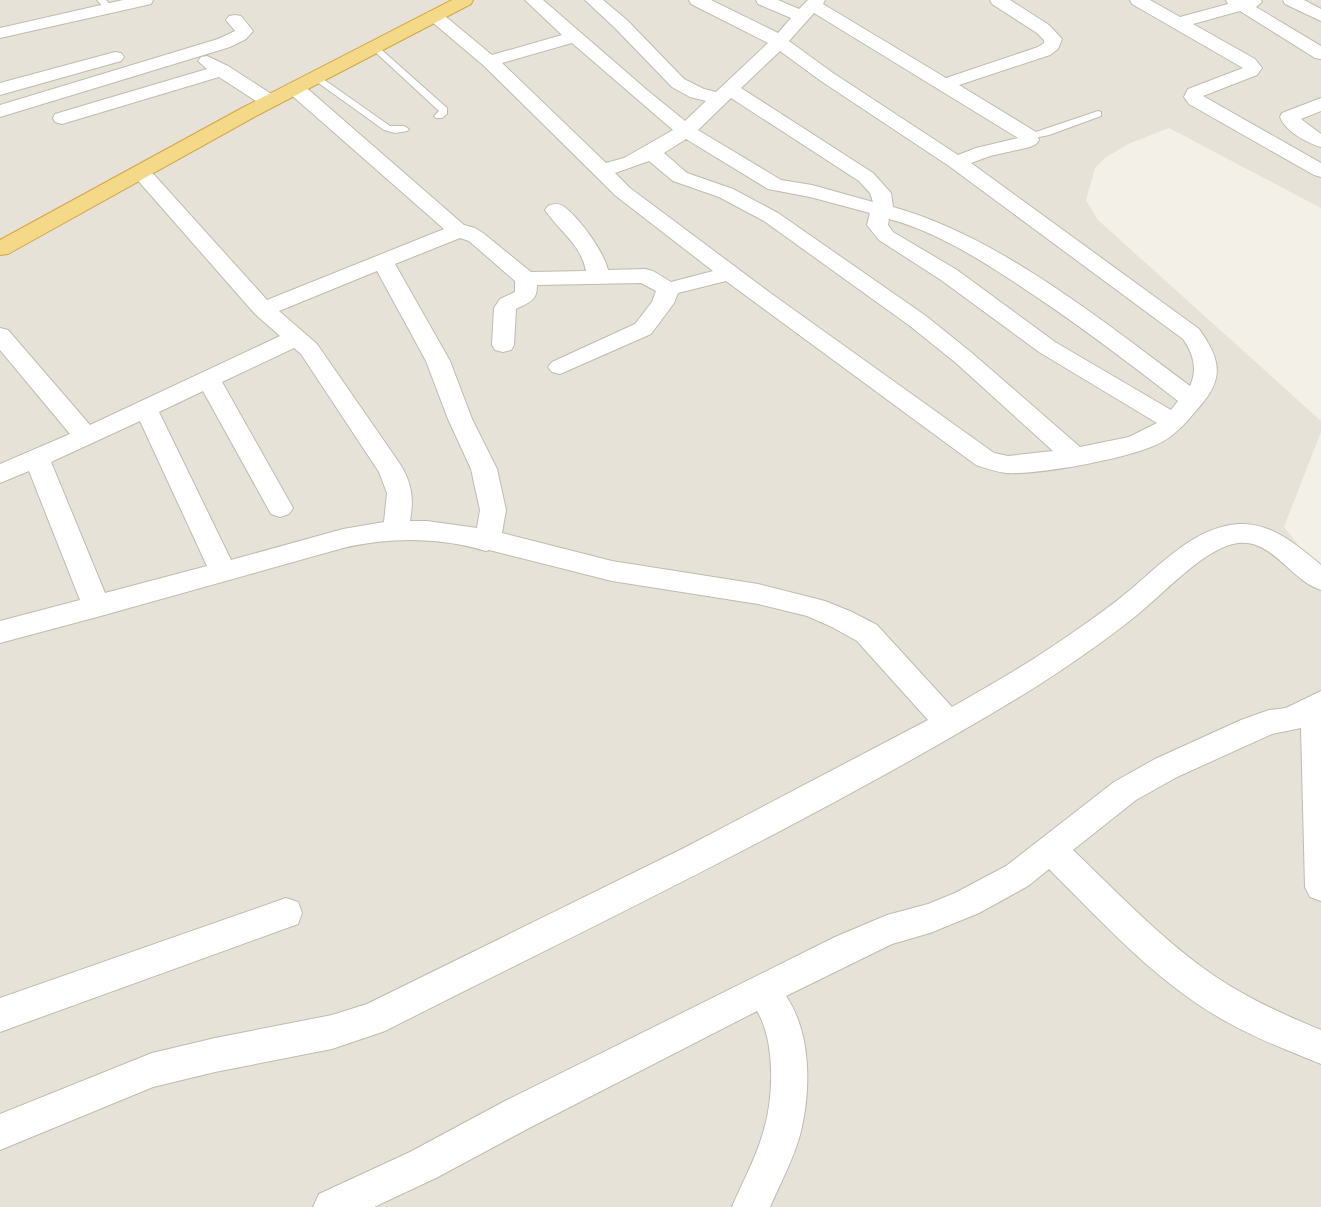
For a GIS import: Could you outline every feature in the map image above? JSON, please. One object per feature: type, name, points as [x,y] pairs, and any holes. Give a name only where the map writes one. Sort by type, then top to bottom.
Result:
[{"type":"highway","points":[[0,249],[269,101],[465,0]]},
{"type":"street","points":[[0,33],[105,4],[144,0]]},
{"type":"street","points":[[533,0],[640,94],[686,131],[782,188],[812,191],[917,220],[993,259],[1099,329],[1193,400]]},
{"type":"street","points":[[593,0],[621,24],[678,83],[697,93],[726,94],[866,177],[882,196],[884,204],[876,224],[878,229],[886,236],[956,280],[1046,347],[1174,422]]},
{"type":"street","points":[[434,16],[489,61],[538,106],[623,192],[730,273],[985,459],[1010,464],[1075,457],[1138,444],[1159,434],[1174,422],[1200,392],[1206,373],[1202,347],[1191,334],[956,162],[827,77],[766,33],[697,0]]},
{"type":"street","points":[[764,0],[810,7],[944,84],[1029,136],[1029,140],[1021,144],[983,152],[956,162]]},
{"type":"street","points":[[944,84],[1044,51],[1052,45],[1053,39],[1042,29],[998,0]]},
{"type":"street","points":[[1138,0],[1249,63],[1252,68],[1251,71],[1195,93],[1193,97],[1196,100],[1321,171]]},
{"type":"street","points":[[1189,0],[1212,14]]},
{"type":"street","points":[[1178,23],[1212,14],[1238,3],[1264,0]]},
{"type":"street","points":[[1291,0],[1321,16]]},
{"type":"street","points":[[1238,3],[1321,54]]},
{"type":"street","points":[[601,171],[631,162],[686,131],[779,42],[810,7]]},
{"type":"street","points":[[0,111],[195,53],[240,35],[244,31],[233,14],[214,28]]},
{"type":"street","points":[[489,61],[574,37]]},
{"type":"street","points":[[0,89],[133,52]]},
{"type":"street","points":[[195,53],[269,101]]},
{"type":"street","points":[[62,118],[222,70]]},
{"type":"street","points":[[295,88],[454,226],[455,231]]},
{"type":"street","points":[[1321,104],[1289,117],[1290,120],[1315,139],[1321,141]]},
{"type":"street","points":[[651,152],[680,177],[720,190],[763,212],[918,320],[964,358],[1075,457]]},
{"type":"street","points":[[141,172],[263,309],[309,349],[400,486],[402,497],[395,530]]},
{"type":"street","points":[[763,212],[780,197],[782,188]]},
{"type":"street","points":[[555,210],[583,240],[596,262],[598,276]]},
{"type":"street","points":[[263,309],[383,262],[455,231],[468,232],[476,237],[518,274],[526,278],[645,276],[668,289],[730,273]]},
{"type":"street","points":[[383,262],[438,361],[460,419],[484,469],[493,510],[492,522],[486,541]]},
{"type":"street","points":[[503,345],[505,308],[526,295],[526,278]]},
{"type":"street","points":[[560,366],[643,329],[663,303],[668,289]]},
{"type":"street","points":[[0,335],[86,437]]},
{"type":"street","points":[[0,474],[86,437],[296,338]]},
{"type":"street","points":[[209,380],[280,508]]},
{"type":"street","points":[[146,409],[223,572]]},
{"type":"street","points":[[37,459],[97,607]]},
{"type":"street","points":[[0,632],[349,537],[395,530],[436,532],[486,541],[566,561],[641,576],[755,592],[813,609],[852,624],[867,633],[949,723]]},
{"type":"street","points":[[0,1132],[152,1070],[215,1055],[332,1032],[374,1019],[792,809],[949,723],[1019,682],[1070,648],[1116,616],[1202,547],[1220,537],[1238,533],[1259,535],[1272,540],[1321,580]]},
{"type":"street","points":[[332,1207],[423,1164],[847,948],[887,930],[930,918],[967,903],[1017,876],[1125,791],[1166,768],[1252,729],[1268,722],[1291,718],[1318,706],[1321,887]]},
{"type":"street","points":[[1051,850],[1151,947],[1189,978],[1228,1004],[1270,1027],[1321,1046]]},
{"type":"street","points":[[0,1015],[286,913]]},
{"type":"street","points":[[751,1207],[780,1136],[788,1095],[788,1055],[780,1017],[763,991]]},
{"type":"lane","points":[[375,47],[444,110],[439,116]]},
{"type":"lane","points":[[316,77],[387,128],[395,130],[404,129]]},
{"type":"lane","points":[[1029,136],[1098,114]]},
{"type":"shaded area","points":[[0,0],[1321,0],[1321,208],[1169,128],[1128,144],[1105,158],[1095,168],[1086,200],[1098,220],[1321,421],[1321,432],[1284,527],[1321,573],[1321,1207],[0,1207]]}]
